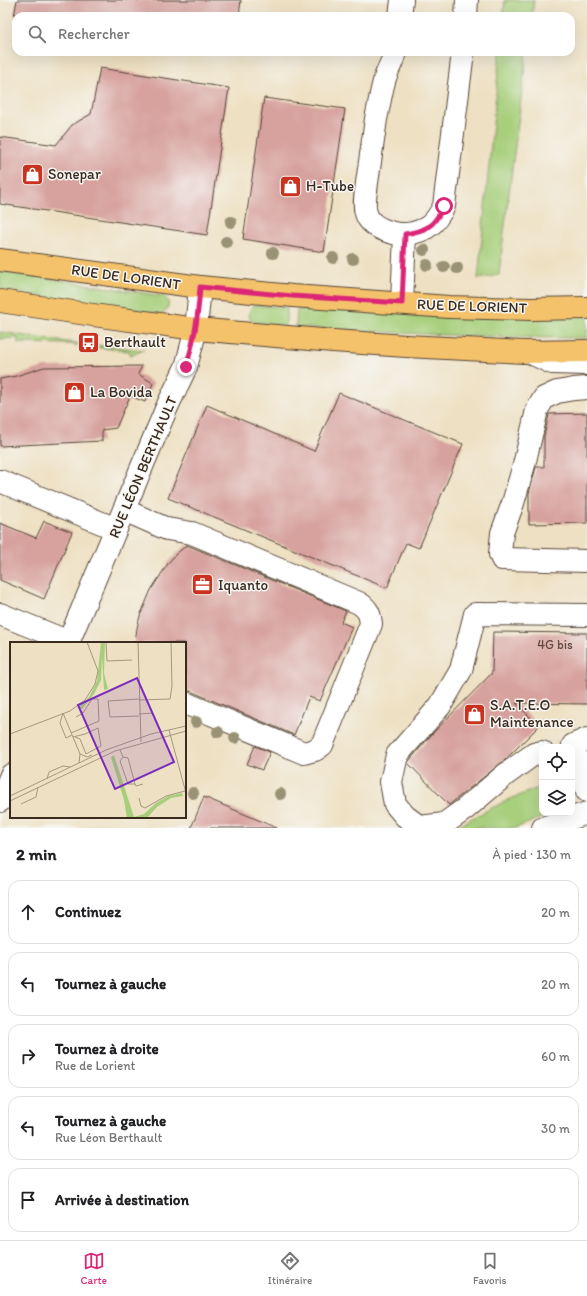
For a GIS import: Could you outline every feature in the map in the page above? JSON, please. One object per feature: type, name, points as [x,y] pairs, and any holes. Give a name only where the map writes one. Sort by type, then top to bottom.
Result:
[{"type":"main road","name":"RUE DE LORIENT","points":[[0,260],[200,287],[292,296],[449,307],[530,309],[587,308]]},
{"type":"main road","points":[[0,301],[196,329],[384,344],[529,352],[587,350]]},
{"type":"street","points":[[400,12],[402,0]]},
{"type":"street","points":[[466,12],[467,0]]},
{"type":"street","points":[[394,56],[385,77],[380,99],[370,158],[365,205],[366,214],[370,222],[391,232],[405,234],[422,231],[431,225],[439,217],[444,206],[462,56]]},
{"type":"street","points":[[402,303],[405,234]]},
{"type":"street","name":"RUE LÉON BERTHAULT","points":[[68,642],[167,407],[186,367],[196,329],[200,287]]},
{"type":"street","points":[[529,352],[552,363],[587,364]]},
{"type":"street","points":[[587,388],[557,392],[544,398],[537,410],[524,465],[513,503],[502,533],[500,554],[502,559],[587,560]]},
{"type":"street","points":[[0,481],[120,520],[192,533],[360,603],[369,612],[371,624],[322,745],[315,750],[304,753],[186,703]]},
{"type":"street","points":[[0,614],[66,642]]},
{"type":"street","points":[[539,753],[534,754],[505,775],[465,809],[444,824],[420,827],[405,816],[395,804],[391,782],[397,755],[440,706],[461,670],[475,614],[587,615]]},
{"type":"street","points":[[575,744],[587,791]]},
{"type":"street","points":[[0,802],[10,777]]},
{"type":"street","points":[[543,828],[587,812]]},
{"type":"green space","points":[[505,0],[534,0],[532,12],[504,12]]},
{"type":"green space","points":[[500,56],[526,56],[499,275],[478,279]]},
{"type":"green space","points":[[0,271],[162,296],[167,300],[168,307],[162,314],[0,290]]},
{"type":"green space","points":[[253,305],[287,308],[286,326],[253,322],[249,314]]},
{"type":"green space","points":[[297,309],[587,314],[587,338],[442,335],[296,327]]},
{"type":"green space","points":[[0,332],[67,342],[144,350],[131,355],[129,351],[66,344],[18,343],[18,338],[0,339]]},
{"type":"green space","points":[[539,788],[539,816],[546,816],[515,828],[455,828],[497,805]]},
{"type":"building","points":[[17,0],[241,0],[240,12],[15,12]]},
{"type":"building","points":[[100,68],[229,88],[207,235],[0,204],[0,137],[56,145],[72,125],[91,114]]},
{"type":"building","points":[[264,98],[345,109],[324,252],[243,239]]},
{"type":"building","points":[[142,366],[138,374],[153,383],[145,402],[130,396],[116,428],[102,430],[102,441],[0,446],[0,379],[16,376],[44,367]]},
{"type":"building","points":[[339,393],[463,444],[419,548],[406,543],[387,588],[168,498],[207,405],[314,451]]},
{"type":"building","points":[[587,413],[587,523],[529,524],[529,493],[536,467],[544,467],[544,436],[549,414]]},
{"type":"building","points":[[44,521],[72,532],[44,599],[0,580],[0,523],[36,538]]},
{"type":"building","points":[[187,545],[346,611],[341,622],[352,627],[320,701],[309,697],[294,735],[190,691],[186,691],[186,642],[135,642],[140,616],[151,590],[176,554]]},
{"type":"building","points":[[493,632],[587,633],[587,704],[516,703],[539,726],[505,760],[449,805],[408,763],[432,734],[492,673]]},
{"type":"building","points":[[255,746],[270,752],[262,770],[247,764]]},
{"type":"building","points":[[204,797],[277,828],[191,828]]},
{"type":"place","name":"Sonepar","points":[[33,174]]},
{"type":"place","name":"H-Tube","points":[[290,186]]},
{"type":"place","name":"Berthault","points":[[89,342]]},
{"type":"place","name":"La Bovida","points":[[75,392]]},
{"type":"place","name":"Iquanto","points":[[203,585]]},
{"type":"place","name":"S.A.T.E.O Maintenance","points":[[475,714]]},
{"type":"route","points":[[186,367],[196,329],[200,287],[292,296],[402,303],[405,234],[422,231],[431,225],[439,217],[444,206]]}]
